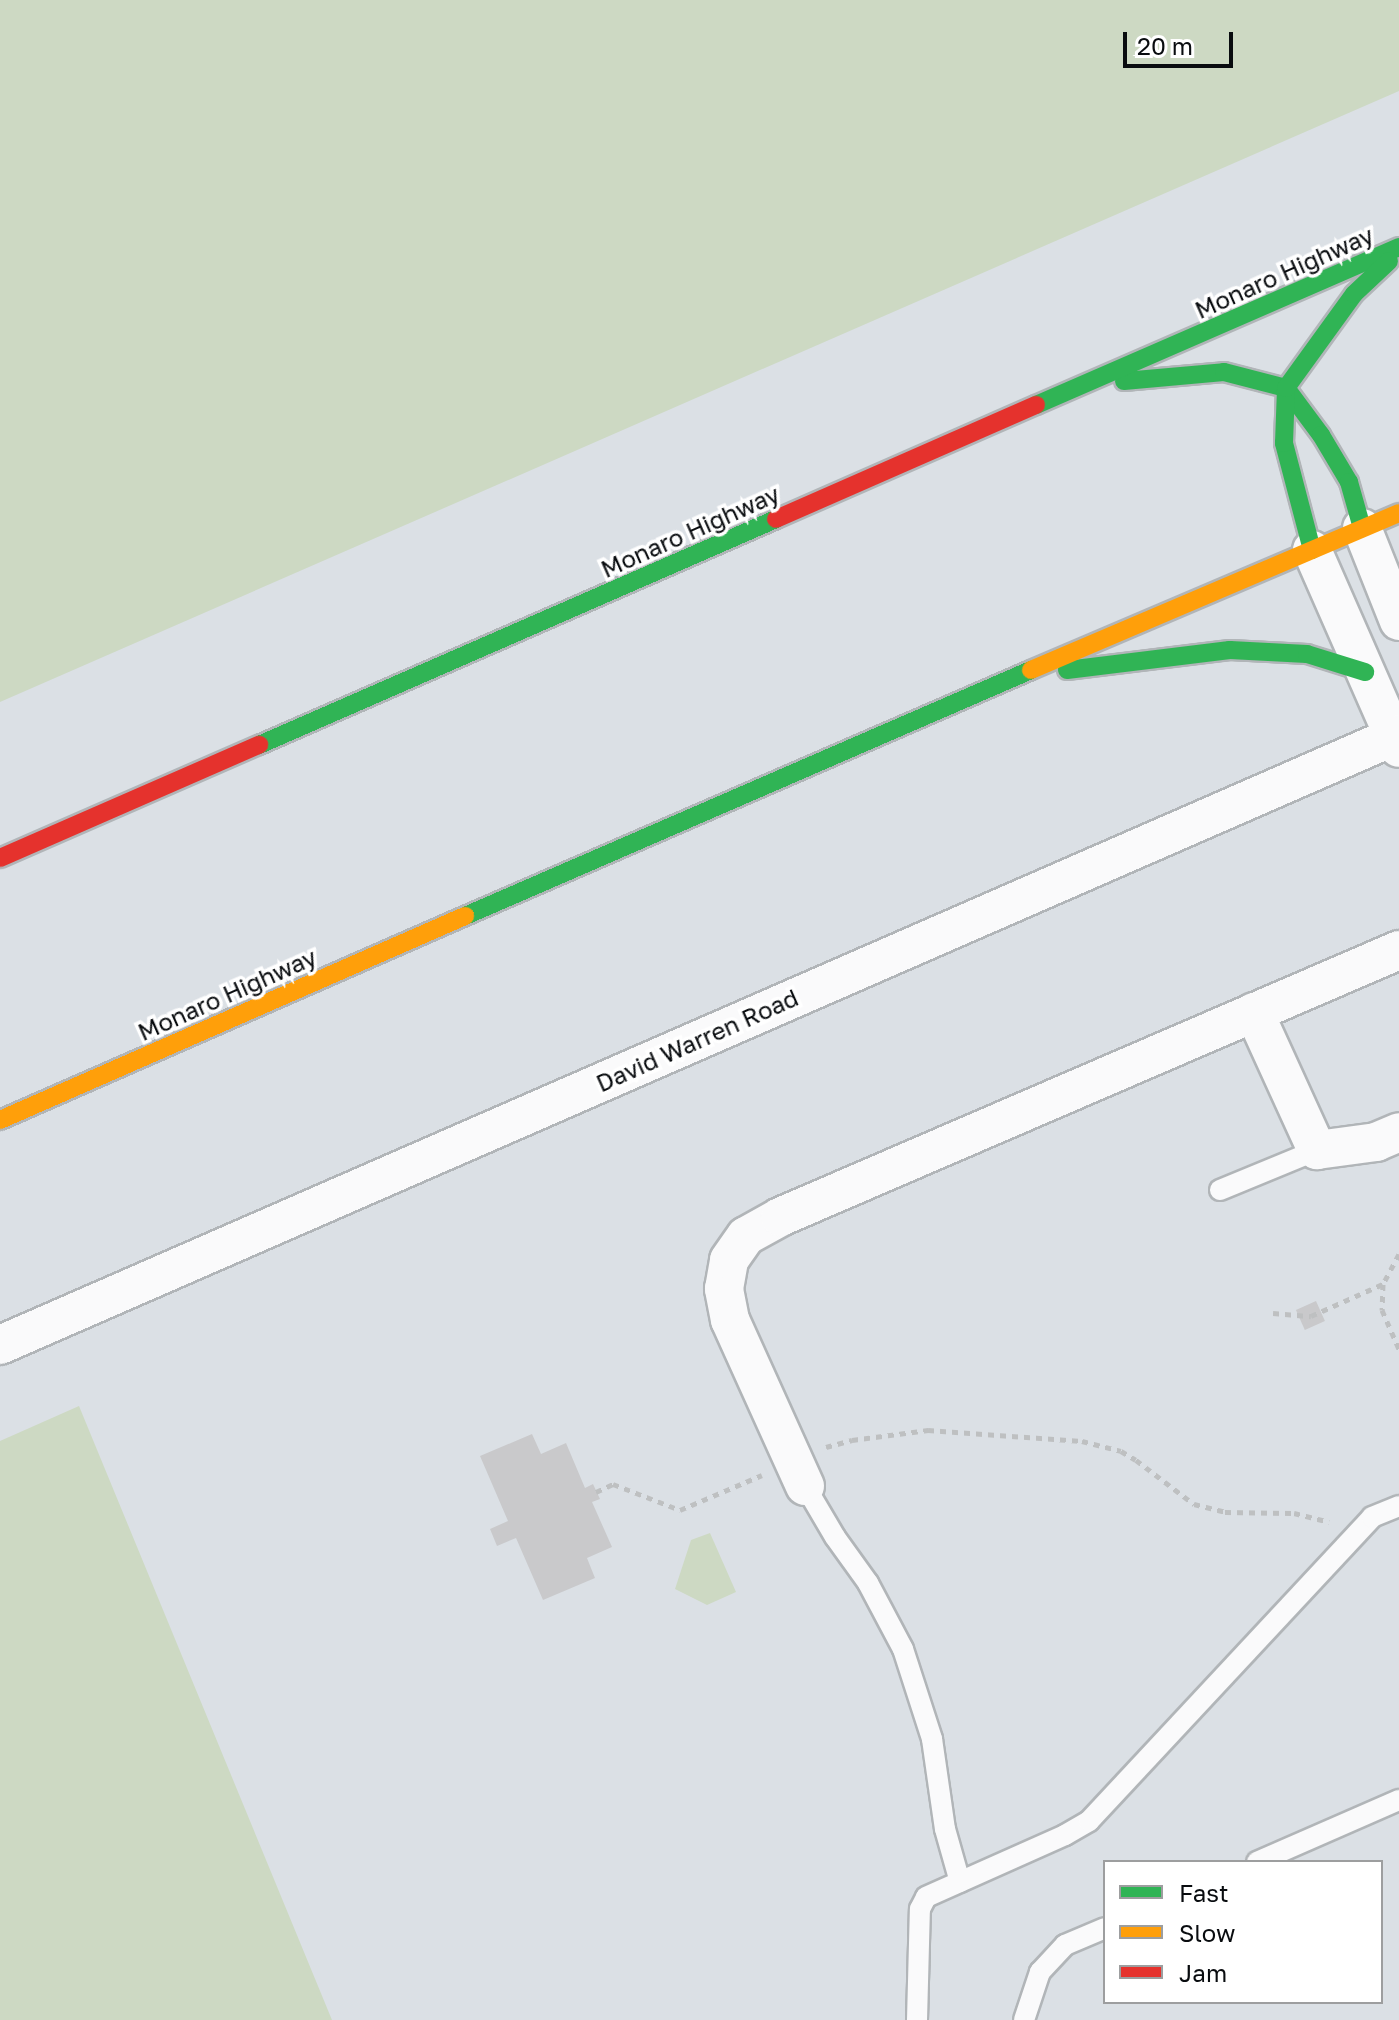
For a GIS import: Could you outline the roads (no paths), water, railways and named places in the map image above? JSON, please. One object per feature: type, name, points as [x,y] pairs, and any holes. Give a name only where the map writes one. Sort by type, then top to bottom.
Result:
[{"type":"highway","name":"Monaro Highway","points":[[0,858],[1399,249]]},
{"type":"highway","points":[[1312,550],[1284,443],[1286,388],[1354,294],[1399,249]]},
{"type":"highway","points":[[1087,384],[1224,372],[1286,388],[1321,435],[1349,482],[1362,528]]},
{"type":"highway","name":"Monaro Highway","points":[[0,1120],[1013,677],[1399,513]]},
{"type":"highway","points":[[1013,677],[1230,650],[1307,654],[1365,672]]},
{"type":"street","points":[[1362,528],[1399,621]]},
{"type":"street","name":"David Warren Road","points":[[0,1345],[1397,739],[1312,550]]},
{"type":"street","points":[[799,1473],[730,1320],[724,1289],[729,1260],[746,1236],[780,1217],[1399,950]]},
{"type":"street","points":[[1254,1012],[1317,1150],[1376,1142],[1399,1132]]},
{"type":"lane","points":[[1220,1190],[1317,1150]]},
{"type":"lane","points":[[799,1473],[835,1537],[868,1583],[903,1649],[932,1739],[945,1829],[960,1882]]},
{"type":"lane","points":[[917,2020],[920,1909],[926,1897],[1065,1835],[1089,1821],[1372,1517],[1399,1506]]},
{"type":"lane","points":[[1262,1860],[1399,1800]]},
{"type":"lane","points":[[1024,2020],[1040,1972],[1065,1945],[1103,1929]]}]
